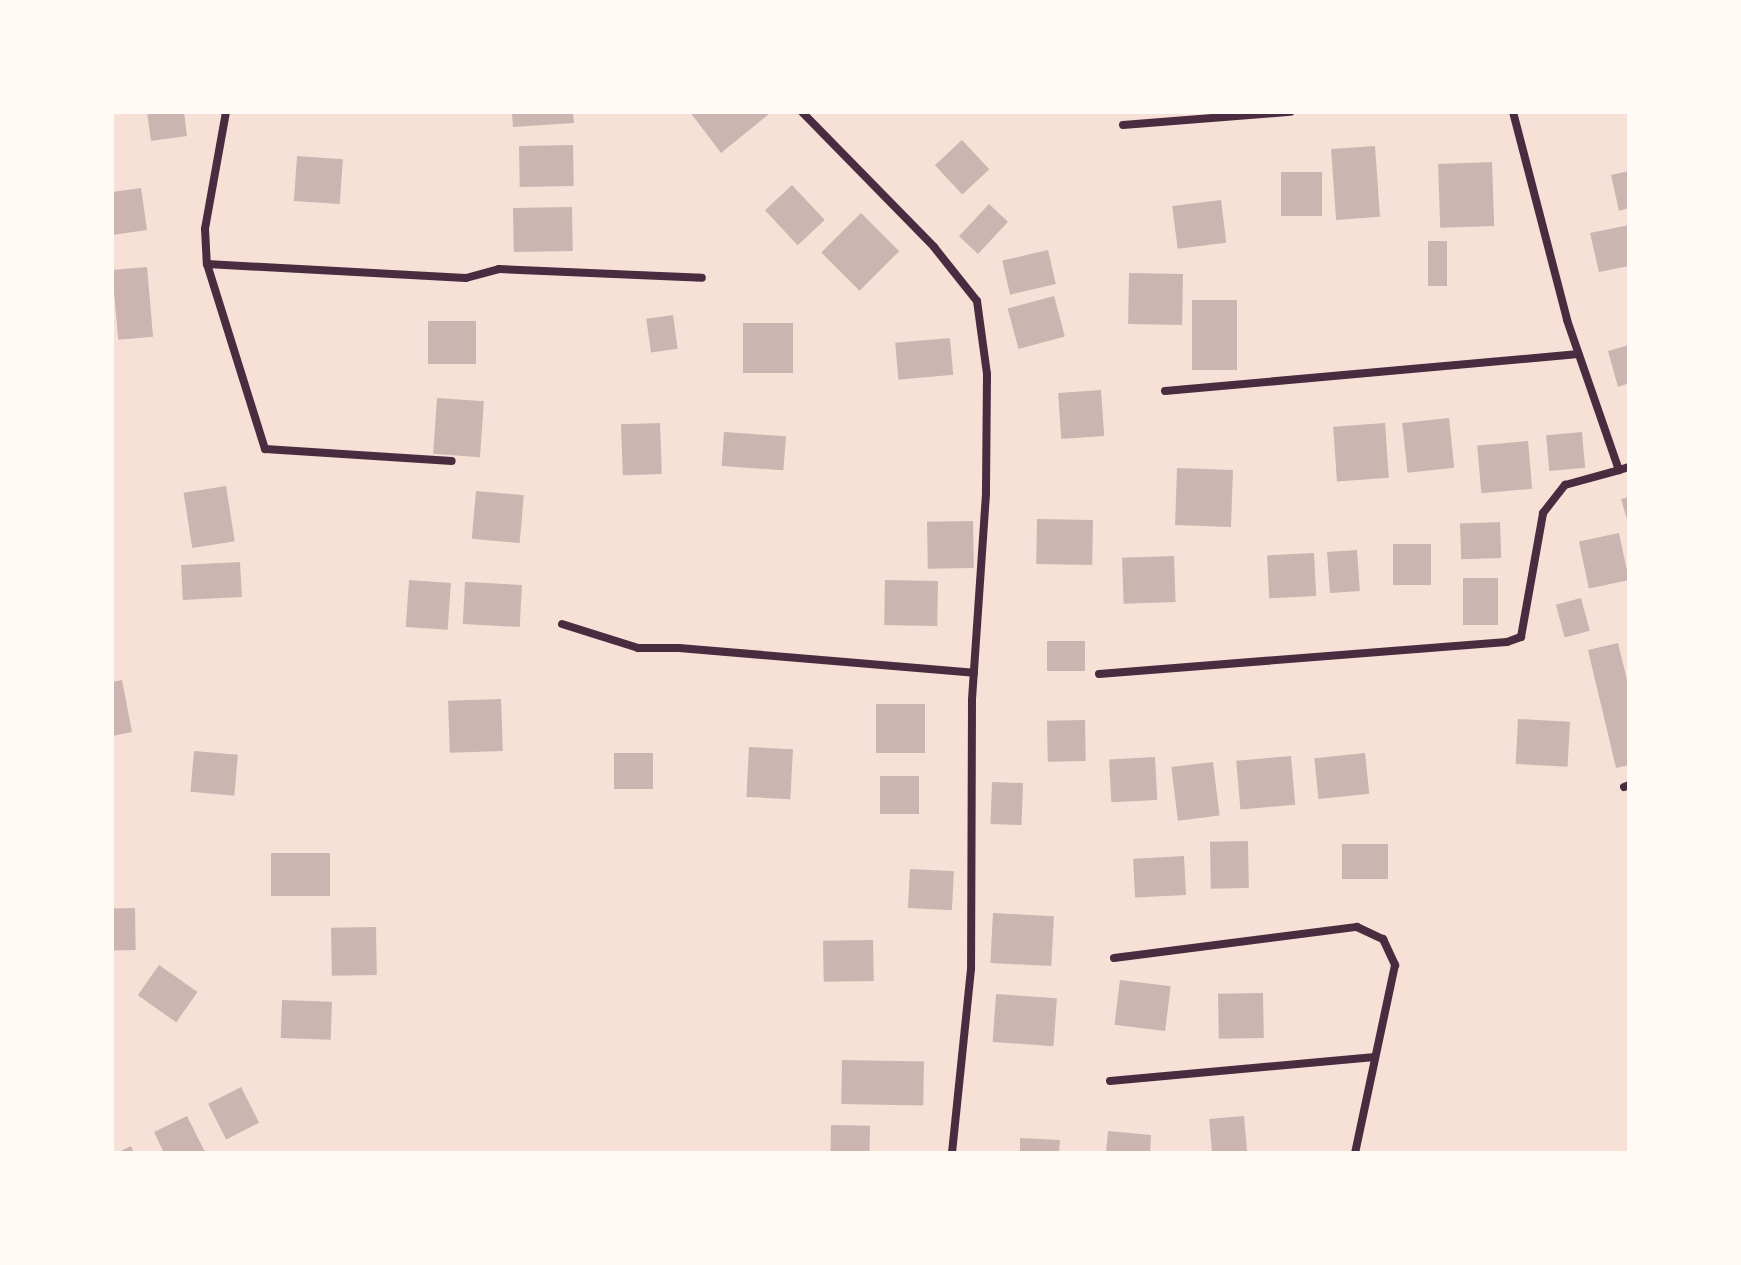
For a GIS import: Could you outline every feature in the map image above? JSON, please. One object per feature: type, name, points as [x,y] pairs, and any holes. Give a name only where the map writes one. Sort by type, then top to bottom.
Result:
[{"type":"street","points":[[226,112],[205,229],[207,264],[265,449],[452,461]]},
{"type":"street","points":[[802,112],[934,247],[977,301],[987,374],[986,494],[974,673],[971,969],[952,1153]]},
{"type":"street","points":[[1123,125],[1290,112]]},
{"type":"street","points":[[1513,112],[1578,354],[1619,470]]},
{"type":"street","points":[[207,264],[466,278],[499,269],[702,278]]},
{"type":"street","points":[[1165,391],[1511,363],[1578,354]]},
{"type":"street","points":[[1099,674],[1507,642],[1521,637],[1543,513],[1565,485],[1629,467]]},
{"type":"street","points":[[562,624],[638,648],[679,648],[974,673]]},
{"type":"street","points":[[1114,958],[1357,927],[1383,939],[1395,965],[1355,1153]]},
{"type":"street","points":[[1110,1081],[1375,1057]]},
{"type":"building","points":[[147,112],[184,112],[187,136],[151,141]]},
{"type":"building","points":[[512,112],[573,112],[574,123],[513,127]]},
{"type":"building","points":[[690,112],[768,112],[769,114],[721,153]]},
{"type":"building","points":[[962,140],[989,169],[962,194],[935,165]]},
{"type":"building","points":[[573,145],[574,186],[520,187],[519,146]]},
{"type":"building","points":[[1375,146],[1380,217],[1336,220],[1331,149]]},
{"type":"building","points":[[297,156],[343,159],[340,204],[294,201]]},
{"type":"building","points":[[1492,162],[1494,226],[1440,228],[1438,164]]},
{"type":"building","points":[[1629,171],[1629,208],[1619,211],[1611,175]]},
{"type":"building","points":[[1281,172],[1322,172],[1322,216],[1281,216]]},
{"type":"building","points":[[792,185],[825,220],[798,245],[765,210]]},
{"type":"building","points":[[141,188],[147,230],[112,235],[112,192]]},
{"type":"building","points":[[1221,200],[1226,243],[1178,249],[1172,206]]},
{"type":"building","points":[[989,204],[1008,222],[978,254],[959,236]]},
{"type":"building","points":[[572,207],[573,251],[514,252],[513,208]]},
{"type":"building","points":[[861,213],[899,251],[860,291],[821,253]]},
{"type":"building","points":[[1629,225],[1629,266],[1599,272],[1590,233]]},
{"type":"building","points":[[1428,241],[1447,241],[1447,286],[1428,286]]},
{"type":"building","points":[[1048,250],[1056,284],[1010,295],[1002,261]]},
{"type":"building","points":[[147,267],[153,337],[118,340],[112,270]]},
{"type":"building","points":[[1129,273],[1183,274],[1182,325],[1128,324]]},
{"type":"building","points":[[1054,296],[1065,337],[1019,349],[1008,308]]},
{"type":"building","points":[[1192,300],[1237,300],[1237,370],[1192,370]]},
{"type":"building","points":[[673,315],[678,349],[651,352],[646,319]]},
{"type":"building","points":[[428,321],[476,321],[476,364],[428,364]]},
{"type":"building","points":[[743,323],[793,323],[793,373],[743,373]]},
{"type":"building","points":[[950,338],[953,375],[898,380],[895,343]]},
{"type":"building","points":[[1629,345],[1629,383],[1618,387],[1608,351]]},
{"type":"building","points":[[1101,390],[1104,436],[1061,439],[1058,393]]},
{"type":"building","points":[[437,398],[484,401],[480,457],[433,454]]},
{"type":"building","points":[[1449,418],[1454,468],[1407,473],[1402,423]]},
{"type":"building","points":[[660,423],[662,474],[623,475],[621,424]]},
{"type":"building","points":[[1385,423],[1389,478],[1337,481],[1333,427]]},
{"type":"building","points":[[724,432],[786,436],[783,470],[722,466]]},
{"type":"building","points":[[1582,432],[1585,468],[1549,471],[1546,435]]},
{"type":"building","points":[[1528,441],[1532,489],[1481,493],[1477,445]]},
{"type":"building","points":[[1177,468],[1233,470],[1231,527],[1175,525]]},
{"type":"building","points":[[226,486],[235,541],[192,548],[184,493]]},
{"type":"building","points":[[476,491],[524,495],[520,543],[472,539]]},
{"type":"building","points":[[1629,497],[1629,522],[1628,523],[1621,499]]},
{"type":"building","points":[[1037,519],[1093,520],[1092,565],[1036,564]]},
{"type":"building","points":[[973,521],[974,568],[928,569],[927,522]]},
{"type":"building","points":[[1500,522],[1501,558],[1461,559],[1460,523]]},
{"type":"building","points":[[1619,533],[1629,580],[1589,588],[1579,542]]},
{"type":"building","points":[[1393,544],[1431,544],[1431,585],[1393,585]]},
{"type":"building","points":[[1357,550],[1360,591],[1330,593],[1327,552]]},
{"type":"building","points":[[1314,553],[1316,596],[1269,598],[1267,555]]},
{"type":"building","points":[[1174,556],[1176,602],[1124,604],[1122,558]]},
{"type":"building","points":[[240,562],[242,597],[183,600],[181,565]]},
{"type":"building","points":[[1463,578],[1498,578],[1498,625],[1463,625]]},
{"type":"building","points":[[409,580],[451,583],[448,630],[406,627]]},
{"type":"building","points":[[885,580],[938,581],[937,626],[884,625]]},
{"type":"building","points":[[465,582],[522,585],[520,627],[463,624]]},
{"type":"building","points":[[1581,598],[1590,631],[1565,638],[1556,605]]},
{"type":"building","points":[[1047,641],[1085,641],[1085,671],[1047,671]]},
{"type":"building","points":[[1618,643],[1629,688],[1629,765],[1616,768],[1588,650]]},
{"type":"building","points":[[122,680],[132,732],[112,736],[112,682]]},
{"type":"building","points":[[501,699],[503,751],[450,753],[448,701]]},
{"type":"building","points":[[876,704],[925,704],[925,753],[876,753]]},
{"type":"building","points":[[1518,719],[1570,722],[1568,767],[1516,764]]},
{"type":"building","points":[[1085,720],[1086,761],[1048,762],[1047,721]]},
{"type":"building","points":[[749,747],[793,749],[790,799],[746,797]]},
{"type":"building","points":[[194,751],[238,755],[234,796],[190,792]]},
{"type":"building","points":[[614,753],[653,753],[653,789],[614,789]]},
{"type":"building","points":[[1365,753],[1369,794],[1319,799],[1314,758]]},
{"type":"building","points":[[1291,756],[1295,805],[1240,810],[1236,761]]},
{"type":"building","points":[[1155,757],[1157,800],[1111,802],[1109,759]]},
{"type":"building","points":[[1213,762],[1220,816],[1178,821],[1171,767]]},
{"type":"building","points":[[880,776],[919,776],[919,814],[880,814]]},
{"type":"building","points":[[992,782],[1023,783],[1022,825],[991,824]]},
{"type":"building","points":[[1248,841],[1249,888],[1211,889],[1210,842]]},
{"type":"building","points":[[1342,844],[1388,844],[1388,879],[1342,879]]},
{"type":"building","points":[[271,853],[330,853],[330,896],[271,896]]},
{"type":"building","points":[[1184,856],[1186,895],[1135,898],[1133,859]]},
{"type":"building","points":[[910,869],[954,871],[952,910],[908,908]]},
{"type":"building","points":[[112,908],[135,908],[136,950],[113,950]]},
{"type":"building","points":[[993,913],[1054,916],[1051,966],[990,963]]},
{"type":"building","points":[[376,927],[377,975],[332,976],[331,928]]},
{"type":"building","points":[[873,940],[874,981],[824,982],[823,941]]},
{"type":"building","points":[[159,965],[198,992],[176,1022],[138,995]]},
{"type":"building","points":[[1120,980],[1171,986],[1165,1031],[1115,1025]]},
{"type":"building","points":[[1263,993],[1264,1038],[1219,1039],[1218,994]]},
{"type":"building","points":[[996,994],[1057,998],[1054,1046],[993,1042]]},
{"type":"building","points":[[282,1000],[332,1002],[331,1040],[281,1038]]},
{"type":"building","points":[[842,1060],[924,1061],[923,1105],[841,1104]]},
{"type":"building","points":[[241,1087],[259,1123],[226,1139],[208,1104]]},
{"type":"building","points":[[187,1116],[205,1152],[164,1153],[154,1132]]},
{"type":"building","points":[[1244,1116],[1247,1153],[1212,1153],[1209,1119]]},
{"type":"building","points":[[831,1125],[870,1126],[870,1153],[831,1153]]},
{"type":"building","points":[[1108,1131],[1151,1135],[1150,1153],[1106,1153]]},
{"type":"building","points":[[1020,1138],[1060,1140],[1059,1153],[1020,1153]]},
{"type":"building","points":[[131,1146],[134,1153],[117,1153]]}]
